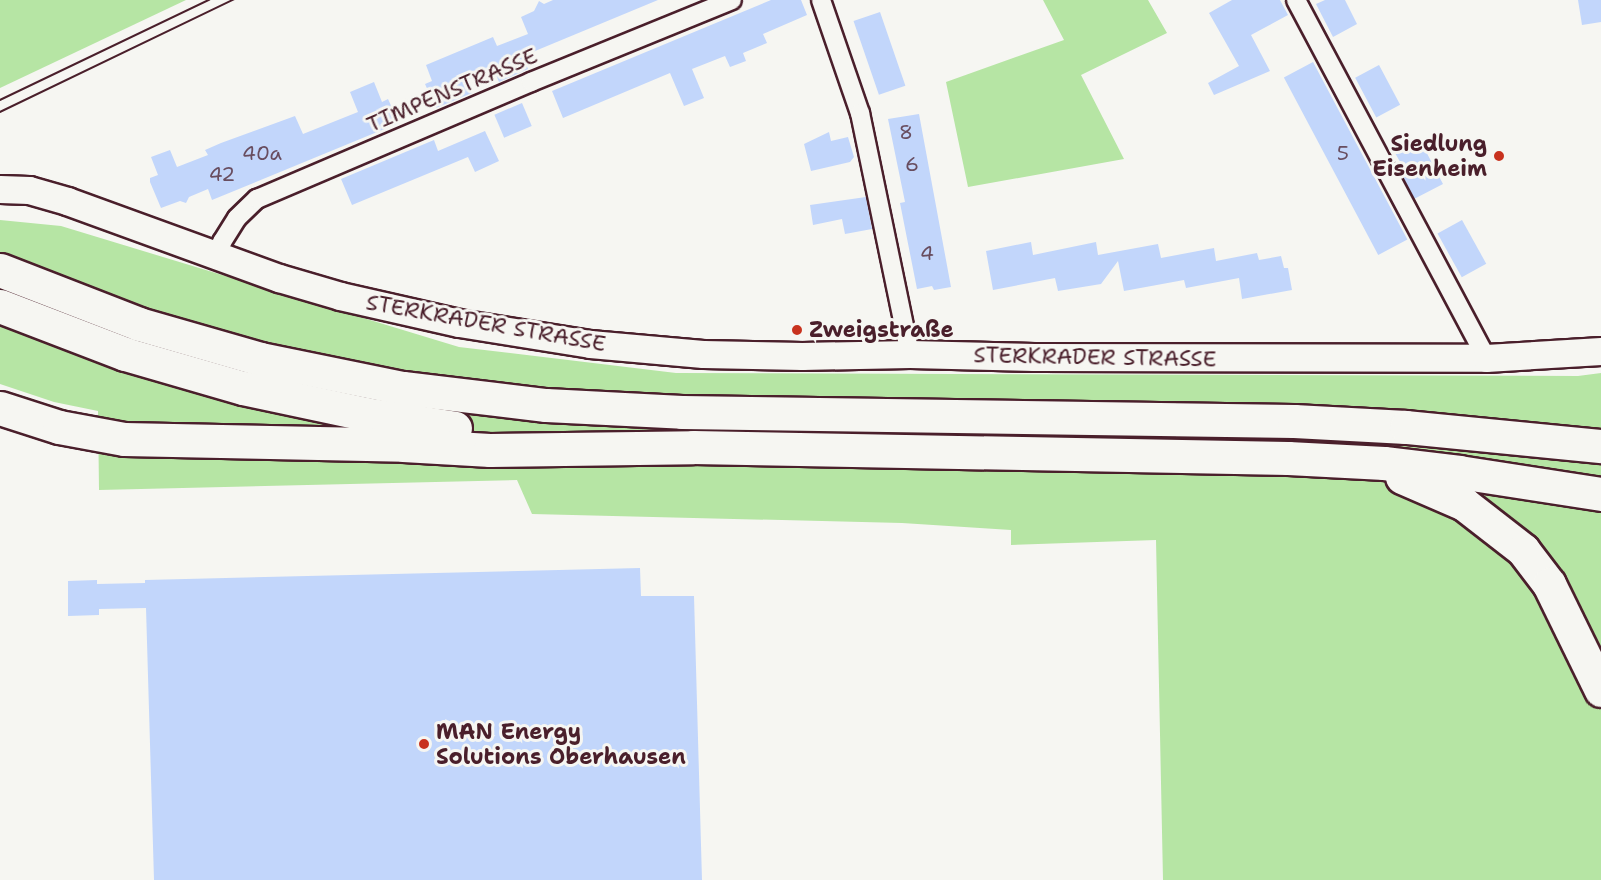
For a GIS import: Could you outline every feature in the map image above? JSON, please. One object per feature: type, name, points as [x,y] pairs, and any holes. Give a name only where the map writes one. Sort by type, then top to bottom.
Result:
[{"type":"highway","points":[[0,270],[139,324],[260,359],[403,388],[546,405],[705,413],[1294,421],[1406,427],[1601,446]]},
{"type":"highway","points":[[0,306],[125,354],[304,402],[459,429],[693,447]]},
{"type":"highway","points":[[0,408],[59,427],[124,439],[392,445],[490,450],[693,447],[1288,458],[1383,464],[1601,494]]},
{"type":"highway","points":[[1383,464],[1408,481],[1464,504],[1522,550],[1549,584],[1601,690]]},
{"type":"street","name":"TIMPENSTRASSE","points":[[218,256],[222,242],[237,218],[257,200],[531,82],[732,0]]},
{"type":"street","points":[[821,0],[860,113],[910,354]]},
{"type":"street","points":[[1296,0],[1486,358]]},
{"type":"street","name":"STERKRADER STRASSE","points":[[0,189],[29,190],[67,201],[279,278],[405,312],[590,344],[735,355],[1486,358],[1601,351]]},
{"type":"green space","points":[[0,0],[186,0],[0,88]]},
{"type":"green space","points":[[1043,0],[1148,0],[1167,33],[1081,75],[1124,159],[968,187],[946,82],[1064,40]]},
{"type":"green space","points":[[0,220],[61,226],[459,347],[676,373],[1578,376],[1601,373],[1601,880],[1163,880],[1156,540],[1011,545],[1011,530],[902,523],[532,514],[517,480],[99,490],[98,411],[54,402],[0,384]]},
{"type":"building","points":[[553,0],[658,0],[523,56],[528,69],[499,82],[493,68],[467,80],[472,93],[436,108],[425,84],[432,81],[426,65],[493,37],[497,46],[528,34],[521,17],[534,11],[539,1],[544,4]]},
{"type":"building","points":[[771,0],[801,0],[807,15],[763,34],[767,43],[743,53],[746,61],[730,67],[725,56],[692,69],[704,98],[684,106],[670,73],[563,118],[552,91]]},
{"type":"building","points":[[1232,0],[1280,0],[1288,15],[1251,35],[1270,71],[1214,95],[1208,83],[1239,66],[1209,13]]},
{"type":"building","points":[[1325,0],[1345,0],[1357,24],[1333,37],[1316,4]]},
{"type":"building","points":[[1578,0],[1601,0],[1601,22],[1582,25]]},
{"type":"building","points":[[880,12],[905,86],[879,95],[854,21]]},
{"type":"building","points":[[1313,62],[1407,239],[1378,255],[1284,77]]},
{"type":"building","points":[[1379,65],[1400,105],[1376,117],[1355,78]]},
{"type":"building","points":[[374,82],[382,102],[388,99],[399,123],[212,200],[208,189],[189,197],[186,203],[180,201],[161,208],[150,182],[150,178],[158,175],[151,157],[170,150],[177,167],[208,155],[205,150],[221,143],[295,116],[303,134],[358,112],[350,92]]},
{"type":"building","points":[[522,103],[532,126],[504,138],[494,115]]},
{"type":"building","points":[[919,114],[951,287],[934,290],[932,286],[917,289],[900,203],[905,202],[888,119]]},
{"type":"building","points":[[485,131],[499,161],[475,172],[468,157],[352,205],[341,179],[434,140],[438,151]]},
{"type":"building","points":[[829,132],[831,141],[848,137],[854,157],[850,162],[811,171],[804,144]]},
{"type":"building","points":[[1420,140],[1443,184],[1414,199],[1399,170],[1403,167],[1395,153]]},
{"type":"building","points":[[866,197],[872,229],[845,234],[842,219],[813,225],[810,205]]},
{"type":"building","points":[[1462,220],[1486,264],[1462,277],[1438,234]]},
{"type":"building","points":[[1031,242],[1033,255],[1096,242],[1098,255],[1158,244],[1161,258],[1214,248],[1216,261],[1257,253],[1259,260],[1281,256],[1284,268],[1288,268],[1292,290],[1242,299],[1239,278],[1186,288],[1184,280],[1124,291],[1118,261],[1101,284],[1058,291],[1055,278],[993,290],[986,251]]},
{"type":"building","name":"MAN Energy Solutions Oberhausen","points":[[640,568],[641,596],[694,596],[702,880],[154,880],[146,608],[99,609],[99,615],[68,616],[68,581],[97,580],[97,584],[145,583],[145,580]]},
{"type":"tram line","points":[[0,100],[209,0]]},
{"type":"tram line","points":[[0,112],[233,0]]},
{"type":"place","name":"Siedlung Eisenheim","points":[[1499,156]]},
{"type":"place","name":"Zweigstraße","points":[[797,330]]},
{"type":"place","name":"MAN Energy Solutions Oberhausen","points":[[424,744]]}]
